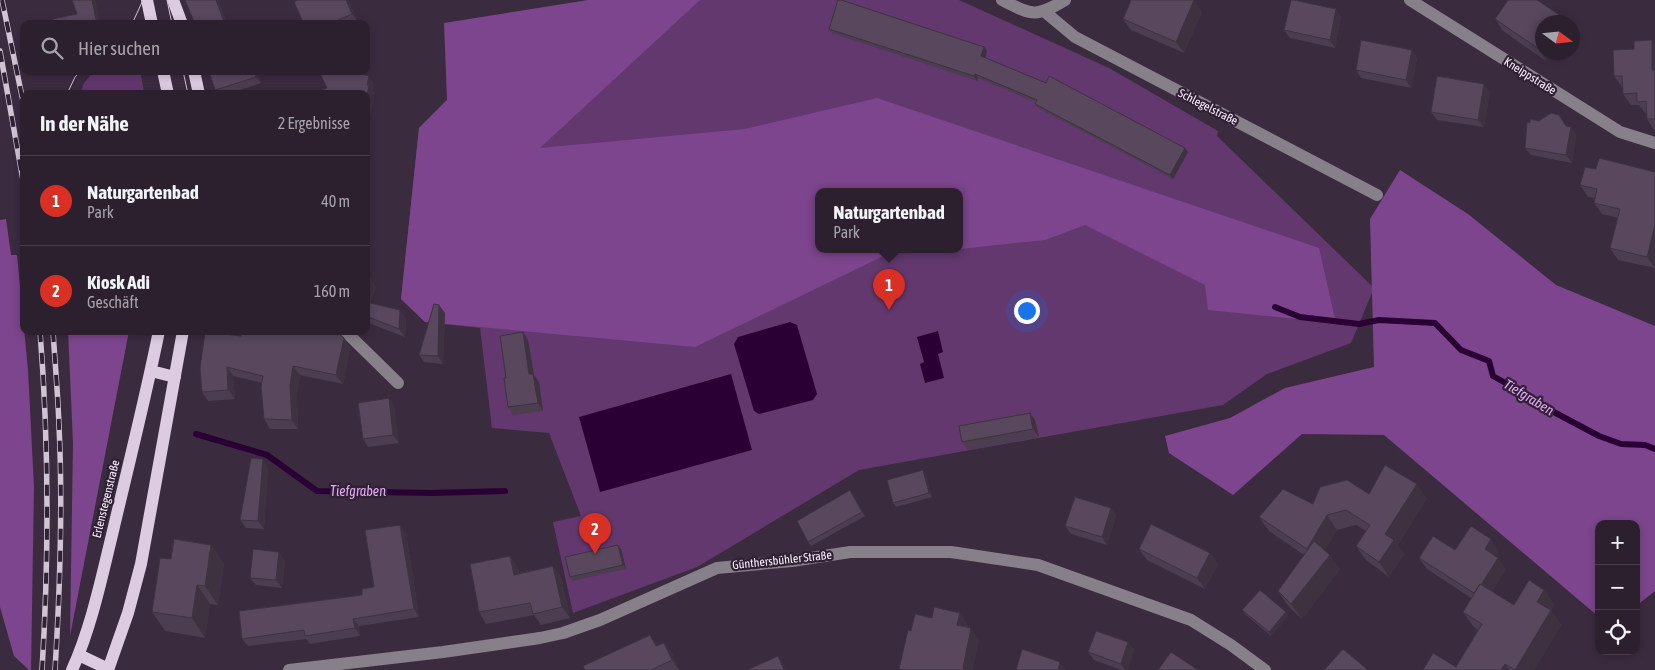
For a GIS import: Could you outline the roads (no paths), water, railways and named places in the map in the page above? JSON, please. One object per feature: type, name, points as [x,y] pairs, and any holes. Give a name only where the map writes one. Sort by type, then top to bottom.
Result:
[{"type":"main road","points":[[147,0],[151,20]]},
{"type":"main road","points":[[173,0],[180,20]]},
{"type":"main road","points":[[164,75],[167,90]]},
{"type":"main road","points":[[195,75],[198,90]]},
{"type":"main road","name":"Erlenstegenstraße","points":[[72,670],[79,655],[100,584],[158,335]]},
{"type":"main road","points":[[79,655],[109,670],[128,613],[141,564],[182,335]]},
{"type":"main road","points":[[151,371],[175,377]]},
{"type":"street","points":[[1002,0],[1026,12],[1045,12],[1065,0]]},
{"type":"street","name":"Kneippstraße","points":[[1416,1],[1620,132],[1655,143]]},
{"type":"street","name":"Schlegelstraße","points":[[1045,12],[1075,37],[1376,195]]},
{"type":"street","points":[[349,335],[398,382]]},
{"type":"street","name":"Günthersbühler Straße","points":[[289,670],[443,652],[556,635],[600,620],[717,568],[792,561],[850,552],[951,552],[1038,565],[1191,620],[1231,645],[1265,670]]},
{"type":"waterway","name":"Tiefgraben","points":[[1275,307],[1300,317],[1359,324],[1379,320],[1435,323],[1461,350],[1489,361],[1493,376],[1550,410],[1599,436],[1621,444],[1645,445],[1655,449]]},
{"type":"waterway","name":"Tiefgraben","points":[[196,434],[267,455],[317,491],[432,493],[505,491]]},
{"type":"tram line","points":[[134,20],[143,0]]},
{"type":"tram line","points":[[167,0],[171,20]]},
{"type":"tram line","points":[[69,90],[77,75]]},
{"type":"tram line","points":[[184,75],[187,90]]},
{"type":"railway","points":[[2,0],[21,90]]},
{"type":"railway","points":[[0,51],[20,164]]},
{"type":"railway","points":[[40,335],[47,500],[42,670]]},
{"type":"railway","points":[[53,335],[59,414],[61,487],[60,579],[55,670]]},
{"type":"place","name":"Naturgartenbad","points":[[889,310]]},
{"type":"place","name":"Kiosk Adi","points":[[595,554]]}]
